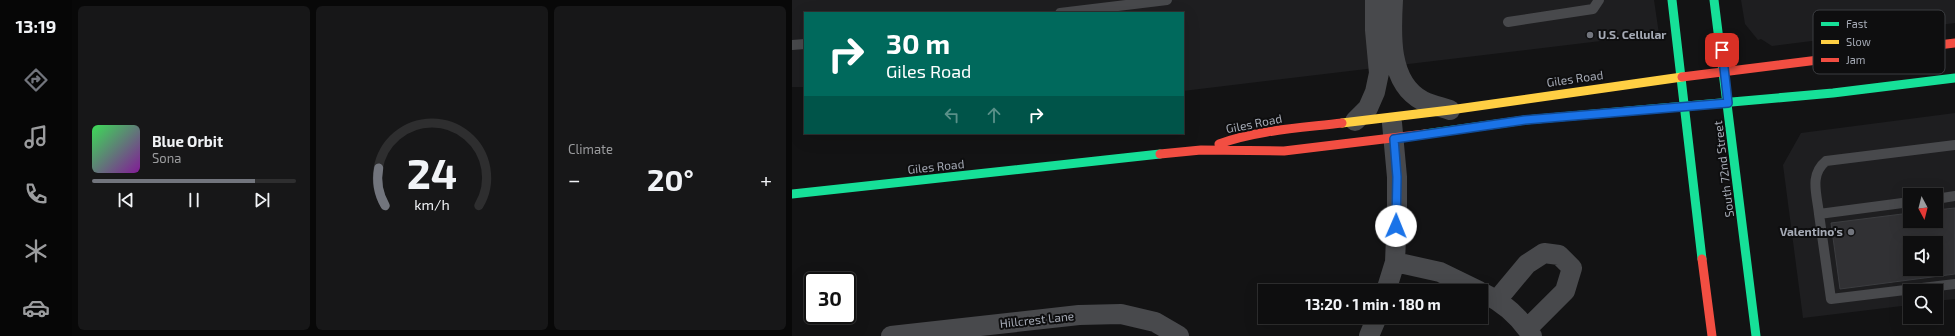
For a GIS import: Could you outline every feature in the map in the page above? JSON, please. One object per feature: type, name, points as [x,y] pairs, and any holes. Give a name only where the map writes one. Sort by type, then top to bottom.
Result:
[{"type":"street","points":[[1355,121],[1368,108],[1375,92],[1380,73],[1375,30],[1375,0]]},
{"type":"street","points":[[1393,0],[1392,26],[1394,54],[1401,78],[1409,90],[1423,101],[1450,110]]},
{"type":"street","points":[[1672,0],[1686,106],[1704,283],[1712,336]]},
{"type":"street","name":"South 72nd Street","points":[[1714,0],[1756,336]]},
{"type":"street","name":"Giles Road","points":[[1945,44],[1955,43]]},
{"type":"street","name":"Giles Road","points":[[1201,150],[1230,140],[1276,131],[1450,110],[1682,77],[1813,61]]},
{"type":"street","name":"Giles Road","points":[[792,194],[1201,150],[1284,151],[1394,139],[1525,120],[1833,93],[1955,78]]},
{"type":"street","points":[[1388,284],[1395,262],[1397,199],[1394,139],[1391,117]]},
{"type":"street","points":[[1488,293],[1544,253],[1559,255],[1572,268],[1565,291],[1530,332],[1513,313],[1488,295]]},
{"type":"street","points":[[1395,262],[1440,272],[1465,284]]},
{"type":"street","name":"Hillcrest Lane","points":[[891,336],[1079,315],[1121,314],[1156,322],[1179,336]]},
{"type":"street","points":[[1370,336],[1375,324]]},
{"type":"lane","points":[[1064,12],[1090,5],[1167,0]]},
{"type":"lane","points":[[1508,22],[1594,9],[1599,0]]},
{"type":"lane","points":[[792,45],[804,44]]},
{"type":"lane","points":[[1955,145],[1826,161],[1818,167],[1815,177],[1831,300],[1955,284]]},
{"type":"lane","points":[[1943,198],[1955,196]]},
{"type":"lane","points":[[1819,214],[1903,203]]},
{"type":"shaded area","points":[[792,0],[1654,0],[1659,34],[1184,91],[1184,12],[804,12],[804,87],[792,87]]},
{"type":"shaded area","points":[[1741,0],[1955,0],[1955,23],[1945,24],[1945,10],[1813,10],[1813,41],[1772,46],[1761,39],[1758,40],[1745,24]]},
{"type":"shaded area","points":[[1955,113],[1955,299],[1943,300],[1943,284],[1903,284],[1903,306],[1803,318],[1783,165],[1801,133]]},
{"type":"building","points":[[1955,208],[1955,274],[1943,276],[1943,236],[1903,236],[1903,276],[1940,276],[1840,289],[1831,223],[1903,214],[1903,228],[1943,228],[1943,209]]},
{"type":"traffic: fast","points":[[1672,0],[1702,259]]},
{"type":"traffic: fast","points":[[1714,0],[1756,336]]},
{"type":"traffic: fast","points":[[1686,106],[1833,93],[1955,78]]},
{"type":"traffic: fast","points":[[1425,134],[1525,120],[1686,106]]},
{"type":"traffic: fast","points":[[792,194],[1160,154]]},
{"type":"traffic: slow","points":[[1342,123],[1450,110],[1682,77]]},
{"type":"traffic: jam","points":[[1945,44],[1955,43]]},
{"type":"traffic: jam","points":[[1682,77],[1813,61]]},
{"type":"traffic: jam","points":[[1219,144],[1234,139],[1264,133],[1342,123]]},
{"type":"traffic: jam","points":[[1160,154],[1201,150],[1284,151],[1425,134]]},
{"type":"traffic: jam","points":[[1702,259],[1712,336]]},
{"type":"place","name":"U.S. Cellular","points":[[1590,35]]},
{"type":"place","name":"Valentino's","points":[[1851,232]]},
{"type":"route","points":[[1396,226],[1397,177],[1394,139],[1525,120],[1728,103],[1722,50]]}]
